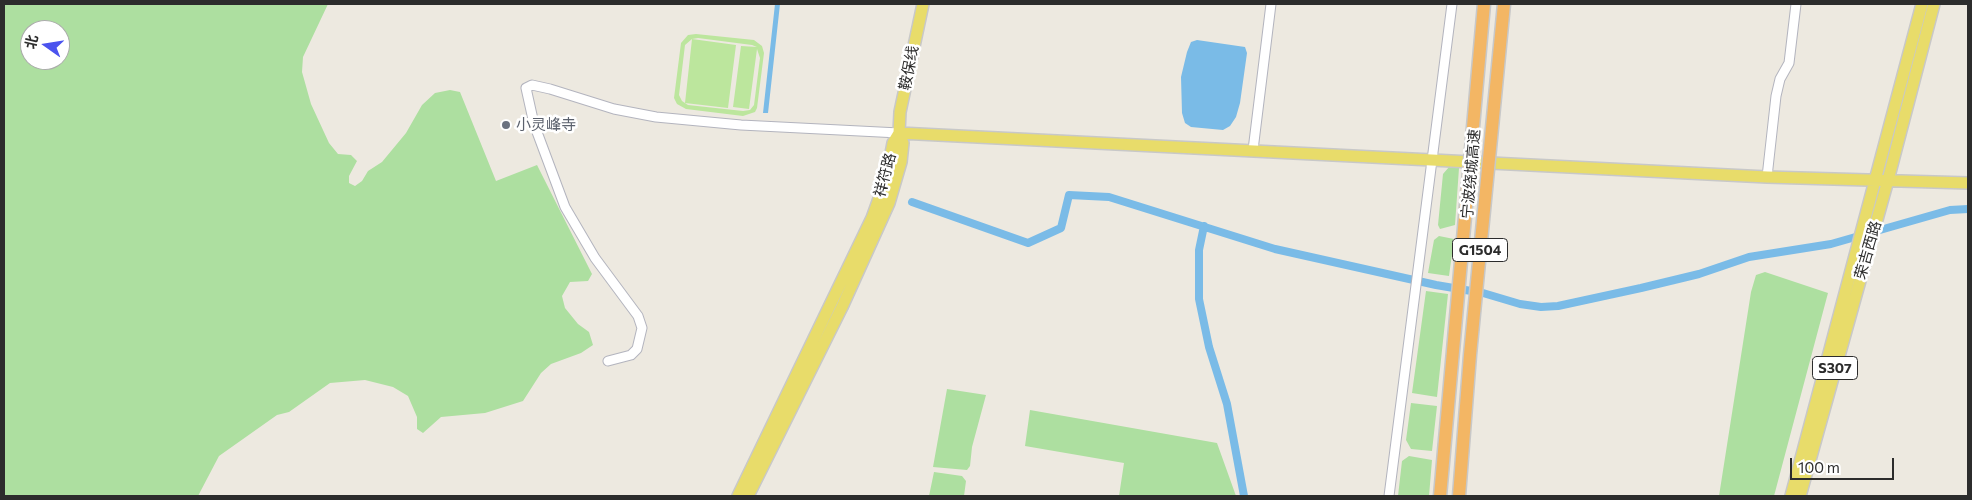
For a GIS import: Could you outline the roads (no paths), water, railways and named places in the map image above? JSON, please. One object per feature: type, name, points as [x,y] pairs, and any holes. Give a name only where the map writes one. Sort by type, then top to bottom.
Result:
[{"type":"highway","name":"宁波绕城高速","points":[[1440,496],[1484,4]]},
{"type":"highway","name":"宁波绕城高速","points":[[1459,496],[1471,345],[1504,4]]},
{"type":"main road","name":"鞍保线","points":[[900,133],[900,112],[923,4]]},
{"type":"main road","name":"荣吉西路","points":[[1791,496],[1870,226],[1922,4]]},
{"type":"main road","name":"荣吉西路","points":[[1882,180],[1934,4]]},
{"type":"main road","points":[[900,133],[1432,158],[1767,177],[1968,183]]},
{"type":"main road","name":"祥符路","points":[[738,496],[872,218],[886,179],[893,143],[900,133]]},
{"type":"main road","name":"祥符路","points":[[748,496],[882,221],[901,162],[903,143],[900,133]]},
{"type":"main road","name":"荣吉西路","points":[[1800,496],[1865,242]]},
{"type":"street","points":[[1253,150],[1271,4]]},
{"type":"street","points":[[1389,496],[1452,4]]},
{"type":"street","points":[[1767,177],[1776,96],[1780,79],[1789,63],[1796,4]]},
{"type":"street","points":[[608,361],[631,356],[637,349],[642,328],[638,316],[595,258],[565,207],[537,134],[526,88],[532,86],[541,87],[614,109],[656,117],[741,125],[900,133]]},
{"type":"water","points":[[775,4],[780,4],[768,113],[763,113]]},
{"type":"water","points":[[1197,40],[1245,47],[1247,53],[1240,103],[1236,117],[1230,126],[1223,130],[1191,127],[1185,123],[1182,113],[1181,77],[1191,42]]},
{"type":"waterway","points":[[912,202],[1028,243],[1061,228],[1069,195],[1109,197],[1275,249],[1436,285],[1483,293],[1520,304],[1541,307],[1558,306],[1641,288],[1699,274],[1749,257],[1831,244],[1950,210],[1968,209]]},
{"type":"waterway","points":[[1204,226],[1199,250],[1199,299],[1209,347],[1227,404],[1244,496]]},
{"type":"place","name":"小灵峰寺","points":[[506,125]]}]
